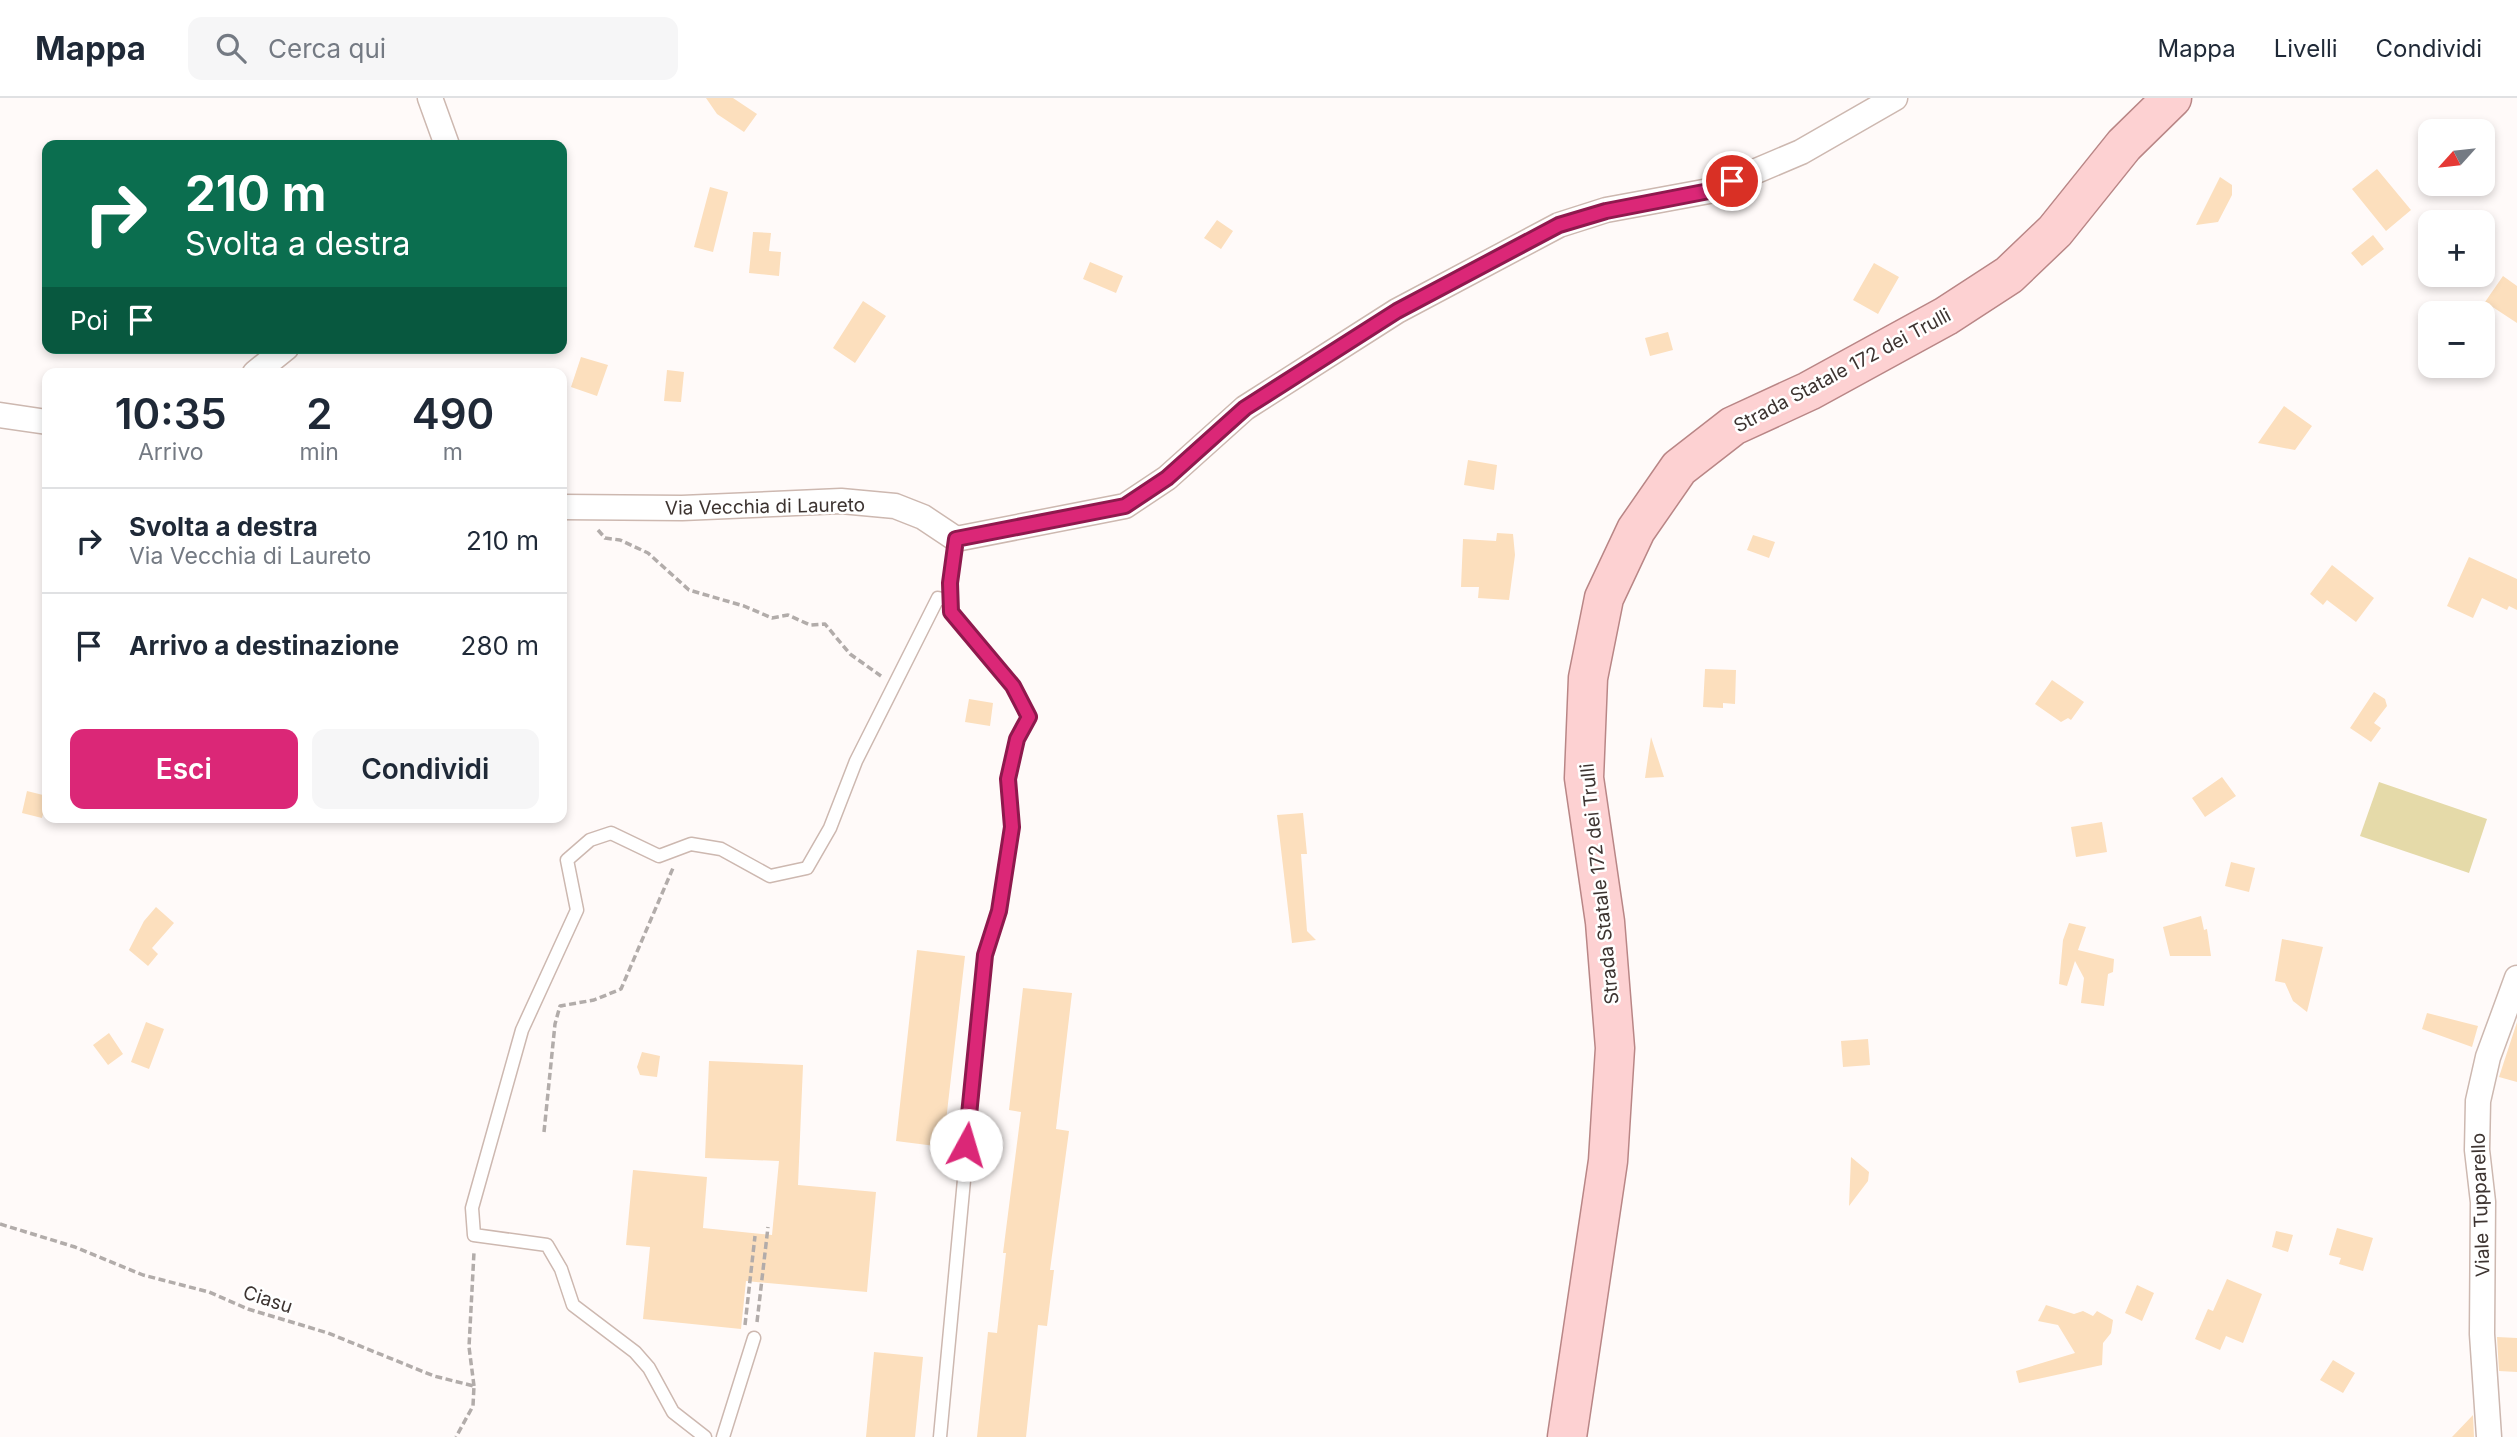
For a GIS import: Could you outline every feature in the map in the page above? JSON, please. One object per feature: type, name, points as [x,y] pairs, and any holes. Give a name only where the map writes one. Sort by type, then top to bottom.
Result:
[{"type":"main road","name":"Strada Statale 172 dei Trulli","points":[[1567,1437],[1608,1161],[1609,1106],[1615,1048],[1605,922],[1584,778],[1588,678],[1604,598],[1636,530],[1679,468],[1733,426],[1808,391],[1946,316],[2009,275],[2055,231],[2124,145],[2172,98]]},
{"type":"main road","name":"Strada Statale 172 dei Trulli","points":[[1540,1437],[1609,1106]]},
{"type":"street","points":[[430,98],[445,140]]},
{"type":"street","points":[[956,539],[1125,506],[1167,478],[1245,408],[1397,311],[1455,280],[1559,225],[1606,211],[1709,191],[1801,152],[1895,98]]},
{"type":"street","points":[[262,368],[279,354]]},
{"type":"street","points":[[0,415],[42,421]]},
{"type":"street","name":"Via Vecchia di Laureto","points":[[567,506],[682,508],[841,501],[895,506],[923,517],[956,539]]},
{"type":"street","name":"Viale Tupparello","points":[[2489,1437],[2482,1335],[2483,1202],[2477,1150],[2478,1101],[2488,1057],[2517,978]]},
{"type":"lane","points":[[940,1437],[985,955],[999,911],[1012,827],[1008,779],[1017,739],[1029,717],[1013,686],[951,612],[956,539]]},
{"type":"lane","points":[[705,1437],[673,1412],[649,1368],[635,1352],[573,1305],[561,1269],[547,1245],[474,1235],[472,1208],[522,1030],[578,910],[567,860],[590,840],[611,833],[659,856],[691,844],[721,849],[770,876],[807,868],[830,828],[856,761],[938,598],[950,601]]},
{"type":"lane","points":[[723,1437],[753,1340]]},
{"type":"path","points":[[598,507],[598,529],[606,538],[620,540],[648,553],[689,590],[744,606],[772,618],[788,615],[810,625],[825,624],[850,654],[895,684]]},
{"type":"path","points":[[544,1132],[555,1024],[560,1006],[594,1000],[621,989],[671,871],[691,844]]},
{"type":"path","name":"Ciasu","points":[[0,1224],[75,1247],[143,1275],[209,1292],[248,1308],[328,1333],[434,1376],[474,1386]]},
{"type":"path","points":[[755,1236],[744,1340],[753,1340],[768,1227]]},
{"type":"path","points":[[456,1437],[473,1406],[474,1386],[469,1347],[474,1235]]},
{"type":"shaded area","points":[[2379,782],[2487,819],[2469,873],[2360,836]]},
{"type":"building","points":[[706,98],[733,98],[757,114],[744,132],[717,114]]},
{"type":"building","points":[[2377,169],[2411,210],[2386,231],[2352,189]]},
{"type":"building","points":[[2220,177],[2232,185],[2232,195],[2218,222],[2196,225]]},
{"type":"building","points":[[710,187],[728,192],[713,252],[694,247]]},
{"type":"building","points":[[1217,220],[1233,231],[1221,249],[1204,238]]},
{"type":"building","points":[[753,232],[771,233],[769,251],[781,252],[779,276],[749,273]]},
{"type":"building","points":[[2373,235],[2384,249],[2362,266],[2351,253]]},
{"type":"building","points":[[1090,262],[1123,276],[1116,293],[1083,279]]},
{"type":"building","points":[[1874,263],[1899,277],[1878,314],[1853,300]]},
{"type":"building","points":[[2503,276],[2517,286],[2517,323],[2495,309],[2495,301],[2486,301]]},
{"type":"building","points":[[863,301],[886,316],[855,363],[833,348]]},
{"type":"building","points":[[1668,332],[1673,350],[1650,356],[1645,338]]},
{"type":"building","points":[[581,357],[608,365],[597,396],[571,387]]},
{"type":"building","points":[[667,370],[684,372],[681,402],[664,401]]},
{"type":"building","points":[[2284,406],[2312,426],[2295,450],[2258,443]]},
{"type":"building","points":[[1468,460],[1497,465],[1494,490],[1464,485]]},
{"type":"building","points":[[1497,533],[1513,534],[1515,555],[1509,600],[1478,598],[1479,587],[1461,587],[1463,539],[1496,541]]},
{"type":"building","points":[[1753,535],[1775,542],[1769,558],[1747,550]]},
{"type":"building","points":[[2469,557],[2517,579],[2517,610],[2509,606],[2507,610],[2482,598],[2473,618],[2447,606]]},
{"type":"building","points":[[2332,565],[2374,598],[2356,622],[2327,600],[2323,605],[2310,594]]},
{"type":"building","points":[[1705,669],[1736,670],[1735,704],[1723,703],[1723,708],[1703,707]]},
{"type":"building","points":[[2052,680],[2084,702],[2071,720],[2068,718],[2061,722],[2035,704]]},
{"type":"building","points":[[2374,692],[2385,699],[2387,706],[2374,723],[2381,728],[2371,742],[2350,728]]},
{"type":"building","points":[[969,699],[993,703],[990,726],[965,722]]},
{"type":"building","points":[[1651,737],[1664,777],[1645,778]]},
{"type":"building","points":[[2222,777],[2236,796],[2205,817],[2192,798]]},
{"type":"building","points":[[27,791],[42,795],[42,818],[22,813]]},
{"type":"building","points":[[1303,813],[1307,854],[1301,854],[1307,931],[1316,940],[1292,943],[1277,815]]},
{"type":"building","points":[[2102,822],[2107,852],[2076,857],[2071,827]]},
{"type":"building","points":[[2231,862],[2255,868],[2249,892],[2225,886]]},
{"type":"building","points":[[156,907],[174,923],[152,948],[158,954],[148,966],[129,950],[144,921]]},
{"type":"building","points":[[2201,916],[2204,930],[2207,929],[2211,956],[2170,956],[2163,927]]},
{"type":"building","points":[[2069,923],[2086,927],[2078,950],[2114,959],[2113,972],[2108,974],[2104,1006],[2081,1003],[2084,978],[2075,961],[2067,986],[2059,984],[2063,940]]},
{"type":"building","points":[[2282,939],[2323,947],[2307,1012],[2293,1001],[2285,983],[2275,981]]},
{"type":"building","points":[[917,950],[965,956],[943,1147],[896,1141]]},
{"type":"building","points":[[1023,988],[1072,993],[1056,1129],[1069,1131],[1050,1270],[1054,1270],[1047,1326],[1038,1325],[1026,1437],[977,1437],[988,1332],[997,1333],[1006,1253],[1003,1253],[1021,1112],[1009,1110]]},
{"type":"building","points":[[2427,1013],[2478,1026],[2472,1047],[2422,1029]]},
{"type":"building","points":[[146,1022],[164,1029],[149,1069],[131,1062]]},
{"type":"building","points":[[2517,1022],[2517,1082],[2499,1077]]},
{"type":"building","points":[[109,1033],[123,1054],[108,1065],[93,1045]]},
{"type":"building","points":[[1868,1039],[1870,1065],[1843,1067],[1841,1041]]},
{"type":"building","points":[[642,1052],[660,1056],[657,1077],[640,1075],[637,1067]]},
{"type":"building","points":[[709,1061],[803,1065],[798,1185],[876,1192],[867,1292],[746,1281],[741,1329],[643,1319],[650,1247],[626,1245],[633,1170],[707,1177],[703,1228],[772,1235],[779,1161],[705,1158]]},
{"type":"building","points":[[1851,1157],[1869,1172],[1868,1181],[1849,1206]]},
{"type":"building","points":[[2337,1228],[2373,1238],[2363,1271],[2339,1264],[2341,1258],[2329,1255]]},
{"type":"building","points":[[2276,1231],[2293,1235],[2288,1252],[2272,1247]]},
{"type":"building","points":[[2227,1279],[2262,1294],[2243,1343],[2226,1336],[2220,1350],[2195,1339],[2208,1309],[2213,1311]]},
{"type":"building","points":[[2137,1285],[2154,1293],[2142,1321],[2125,1313]]},
{"type":"building","points":[[2046,1305],[2074,1314],[2083,1311],[2093,1316],[2097,1311],[2113,1320],[2111,1333],[2103,1343],[2102,1365],[2019,1383],[2016,1371],[2075,1353],[2058,1325],[2038,1321]]},
{"type":"building","points":[[2497,1337],[2517,1338],[2517,1372],[2499,1371]]},
{"type":"building","points":[[874,1352],[923,1357],[915,1437],[866,1437]]},
{"type":"building","points":[[2333,1360],[2355,1373],[2343,1393],[2320,1380]]},
{"type":"building","points":[[2473,1415],[2474,1437],[2452,1437]]},
{"type":"route","points":[[966,1145],[985,955],[999,911],[1012,827],[1008,779],[1017,739],[1029,717],[1013,686],[951,612],[950,583],[956,539],[1125,506],[1167,478],[1245,408],[1397,311],[1559,225],[1606,211],[1709,191],[1732,181]]}]
